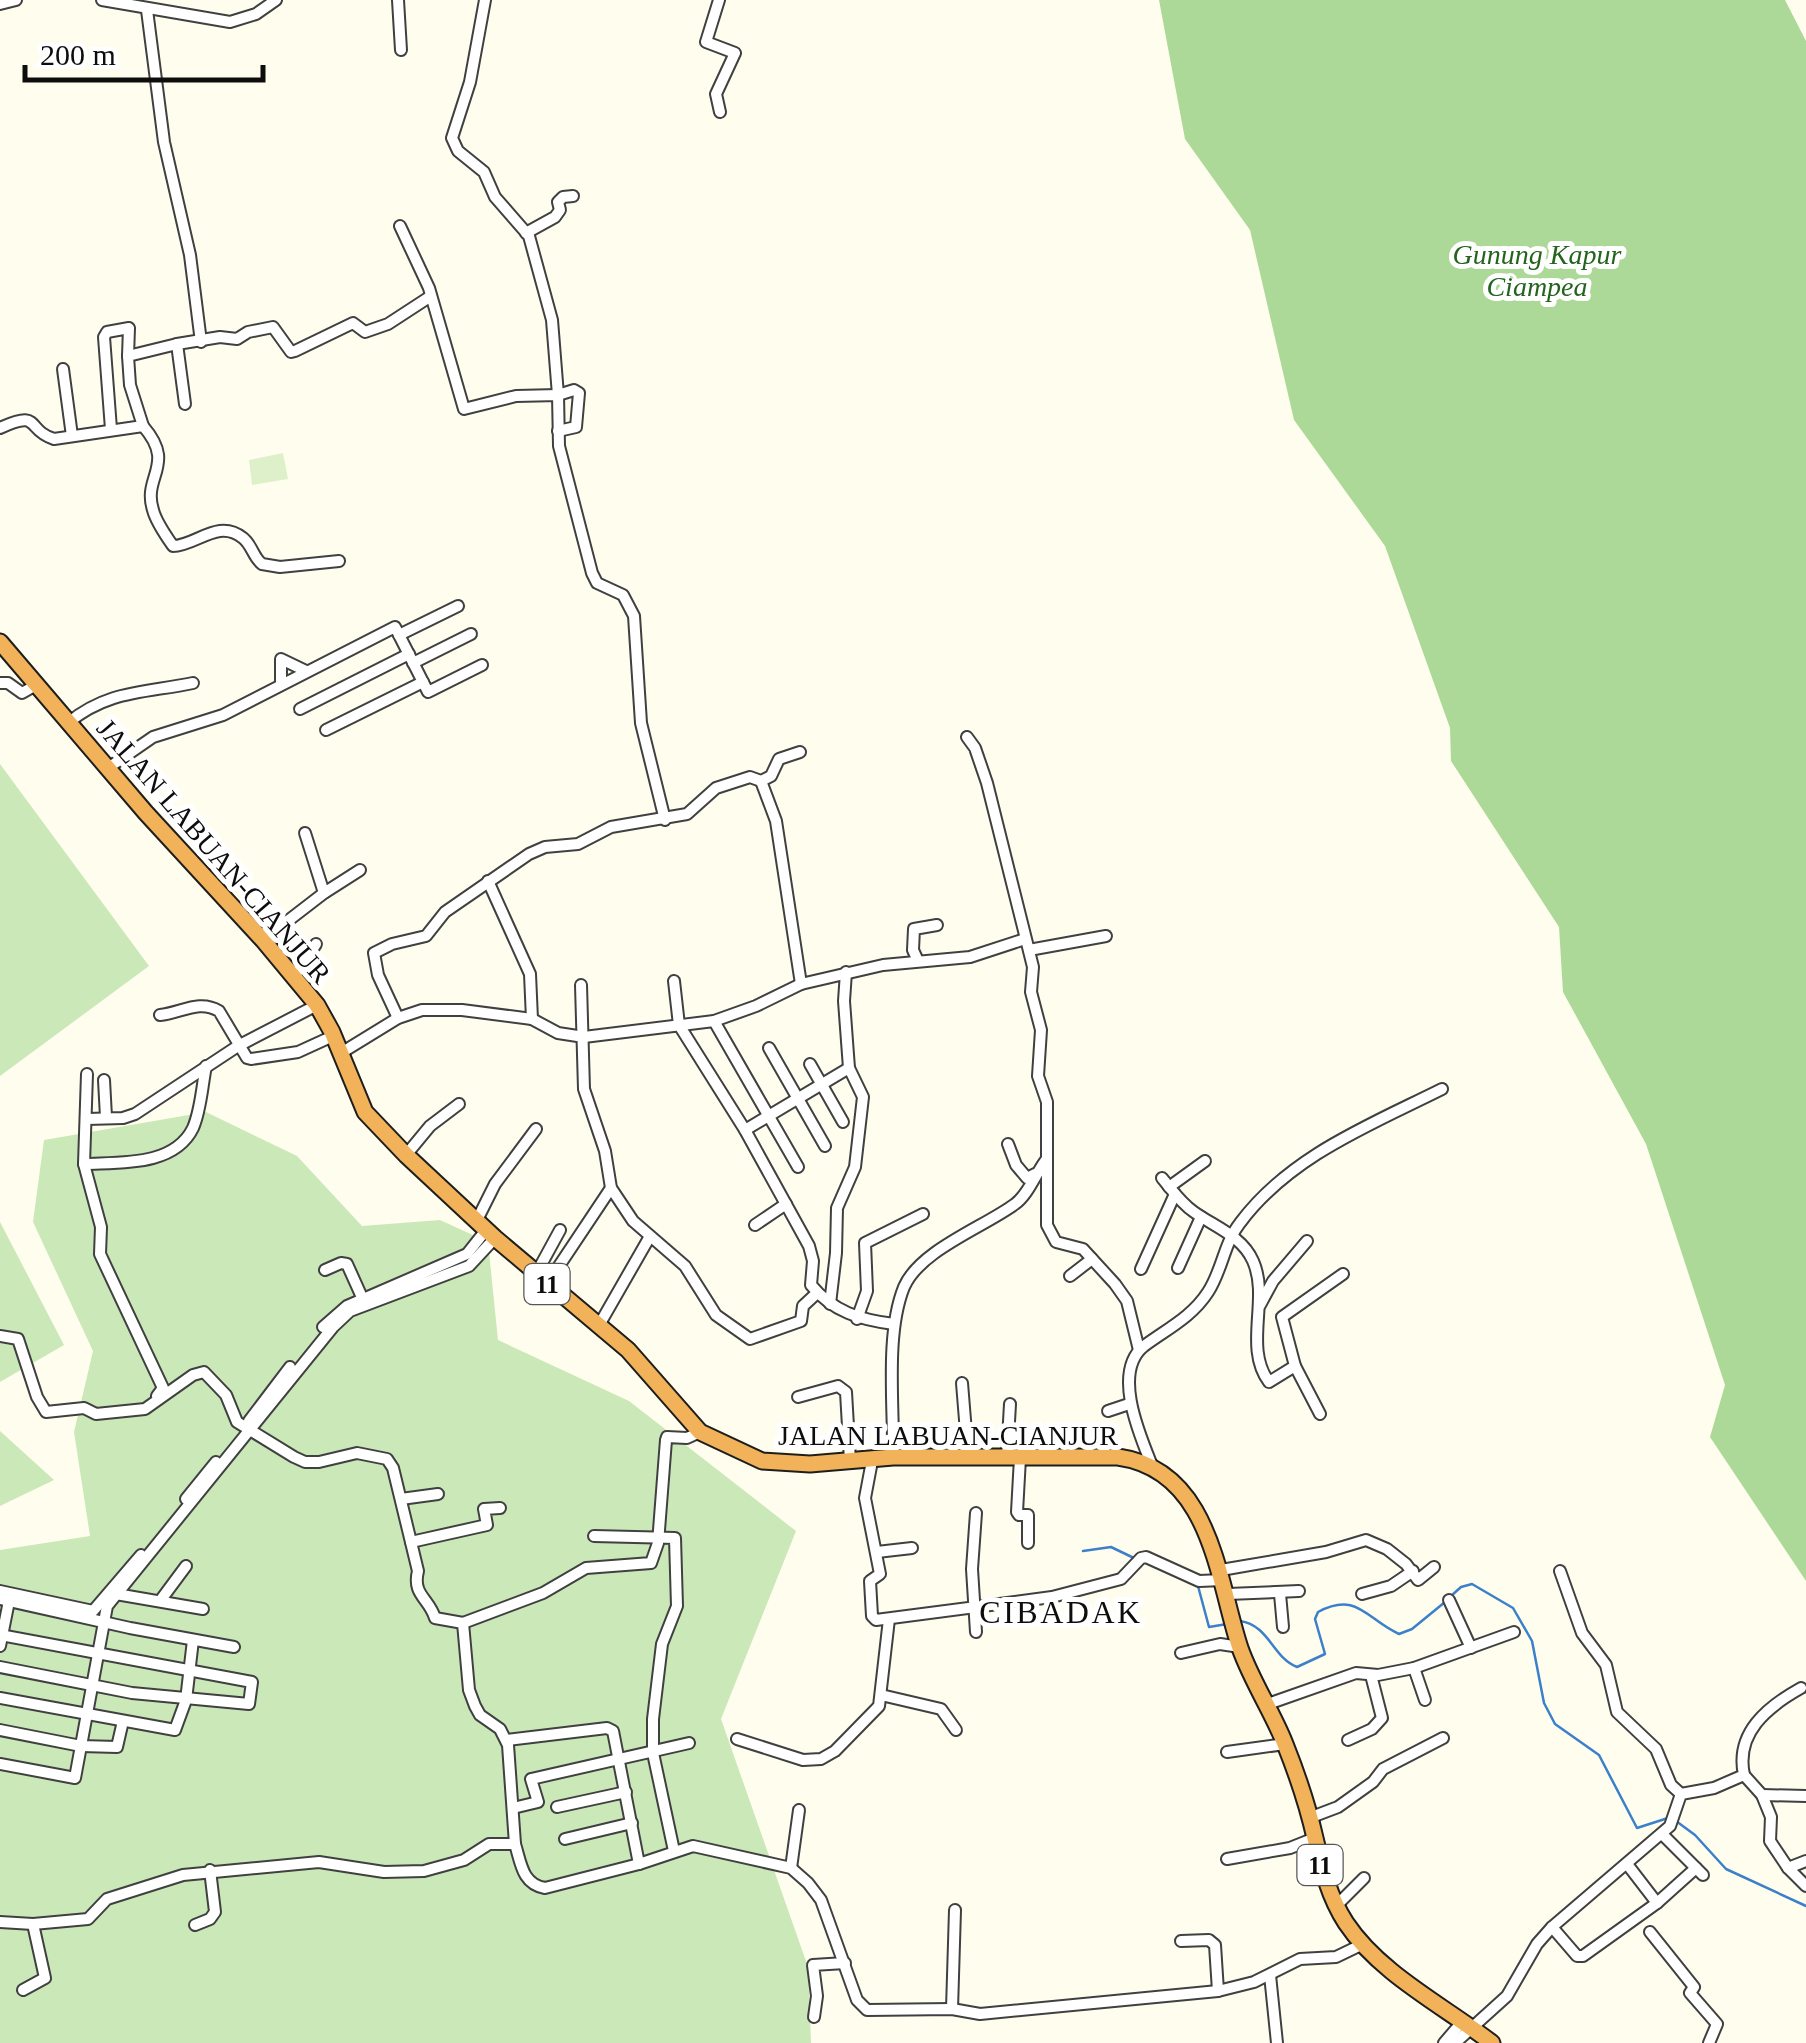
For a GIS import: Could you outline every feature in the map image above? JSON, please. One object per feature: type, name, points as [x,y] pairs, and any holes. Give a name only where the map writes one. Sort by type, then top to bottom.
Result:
[{"type":"highway","name":"JALAN LABUAN-CIANJUR","points":[[0,642],[317,1005],[364,1112],[486,1229],[628,1350],[700,1432],[762,1461],[1118,1457],[1138,1460],[1172,1483],[1206,1526],[1240,1647],[1286,1744],[1320,1866],[1336,1906],[1363,1944],[1492,2043]]},
{"type":"street","points":[[0,4],[16,0]]},
{"type":"street","points":[[102,0],[230,22],[243,20],[270,2]]},
{"type":"street","points":[[398,0],[401,50]]},
{"type":"street","points":[[485,0],[470,82],[452,138],[458,150],[484,172],[495,197],[526,233],[538,262],[552,320],[558,431],[592,573],[597,582],[623,596],[634,616],[641,724],[665,820]]},
{"type":"street","points":[[719,0],[704,38],[735,53],[716,94],[720,112]]},
{"type":"street","points":[[148,7],[164,142],[190,255],[201,342]]},
{"type":"street","points":[[526,233],[555,217],[563,197],[573,196]]},
{"type":"street","points":[[400,226],[431,296],[464,409],[516,396],[558,395],[574,390],[579,394],[576,426],[558,431]]},
{"type":"street","points":[[128,356],[177,344],[237,338],[273,327],[294,352],[354,323],[365,332],[388,324],[431,296]]},
{"type":"street","points":[[111,429],[104,344],[107,332],[129,328],[130,386],[143,426],[152,436],[159,457],[152,510],[173,546],[180,547],[211,532],[228,532],[241,536],[257,560],[272,567],[339,561]]},
{"type":"street","points":[[177,344],[184,404]]},
{"type":"street","points":[[63,369],[72,436]]},
{"type":"street","points":[[0,428],[33,421],[46,437],[143,426]]},
{"type":"street","points":[[399,635],[458,606]]},
{"type":"street","points":[[108,768],[153,737],[222,715],[395,627],[428,692],[482,665]]},
{"type":"street","points":[[300,709],[471,634]]},
{"type":"street","points":[[281,684],[281,659],[306,671]]},
{"type":"street","points":[[326,730],[423,682]]},
{"type":"street","points":[[0,683],[8,683],[22,693],[36,685]]},
{"type":"street","points":[[68,723],[87,708],[118,696],[192,683]]},
{"type":"street","points":[[967,737],[976,748],[987,784],[1032,968],[1031,992],[1041,1030],[1038,1076],[1047,1102],[1045,1217],[1056,1242],[1083,1249],[1127,1301],[1139,1350],[1130,1377],[1129,1404],[1153,1468]]},
{"type":"street","points":[[398,1018],[378,976],[374,953],[426,936],[446,912],[545,847],[578,844],[610,827],[687,814],[716,788],[750,777],[761,781],[771,776],[779,759],[800,752]]},
{"type":"street","points":[[761,781],[776,822],[801,984]]},
{"type":"street","points":[[304,834],[324,893]]},
{"type":"street","points":[[264,940],[360,870]]},
{"type":"street","points":[[488,882],[530,974],[532,1019]]},
{"type":"street","points":[[918,960],[912,950],[914,929],[937,925]]},
{"type":"street","points":[[340,1053],[398,1018],[422,1010],[462,1010],[532,1019],[558,1033],[584,1037],[714,1021],[801,984],[846,972],[1106,936]]},
{"type":"street","points":[[294,977],[316,944]]},
{"type":"street","points":[[830,1304],[837,1208],[855,1167],[863,1097],[849,1068],[846,972]]},
{"type":"street","points":[[674,981],[679,1024],[745,1130],[809,1246],[813,1261],[811,1285],[830,1304],[857,1319],[894,1324]]},
{"type":"street","points":[[581,985],[584,1089],[605,1150],[611,1188],[633,1221],[685,1266],[716,1315],[750,1339],[801,1322],[803,1306],[817,1293]]},
{"type":"street","points":[[88,1119],[135,1114],[238,1046],[317,1005]]},
{"type":"street","points":[[160,1015],[195,1006],[212,1007],[219,1012],[238,1046],[252,1059],[298,1052],[333,1036]]},
{"type":"street","points":[[714,1021],[798,1167]]},
{"type":"street","points":[[769,1048],[825,1146]]},
{"type":"street","points":[[810,1064],[843,1122]]},
{"type":"street","points":[[84,1164],[142,1160],[178,1146],[194,1126],[206,1066]]},
{"type":"street","points":[[745,1130],[849,1068]]},
{"type":"street","points":[[87,1074],[84,1164],[101,1227],[100,1254],[163,1388],[142,1403]]},
{"type":"street","points":[[104,1080],[106,1117]]},
{"type":"street","points":[[1139,1350],[1185,1318],[1209,1291],[1232,1236],[1276,1185],[1322,1150],[1442,1089]]},
{"type":"street","points":[[406,1155],[430,1126],[459,1104]]},
{"type":"street","points":[[0,1592],[93,1611],[164,1537],[247,1428],[332,1327],[364,1302],[467,1254],[486,1229],[495,1184],[536,1130]]},
{"type":"street","points":[[1008,1144],[1026,1178],[1036,1174]]},
{"type":"street","points":[[893,1457],[894,1324],[904,1287],[918,1268],[957,1237],[1020,1201],[1047,1159]]},
{"type":"street","points":[[1142,1269],[1169,1186],[1205,1162]]},
{"type":"street","points":[[1169,1186],[1201,1217],[1246,1248],[1273,1282]]},
{"type":"street","points":[[542,1279],[611,1188]]},
{"type":"street","points":[[755,1225],[786,1204]]},
{"type":"street","points":[[857,1319],[866,1292],[866,1243],[923,1214]]},
{"type":"street","points":[[1178,1268],[1201,1217]]},
{"type":"street","points":[[542,1279],[560,1230]]},
{"type":"street","points":[[598,1326],[649,1238]]},
{"type":"street","points":[[1257,1310],[1273,1282],[1307,1241]]},
{"type":"street","points":[[1070,1276],[1092,1259]]},
{"type":"street","points":[[324,1270],[347,1264],[364,1302]]},
{"type":"street","points":[[1255,1264],[1259,1282],[1258,1354],[1266,1378],[1270,1382],[1295,1366]]},
{"type":"street","points":[[1320,1414],[1295,1366],[1282,1316],[1342,1274]]},
{"type":"street","points":[[0,1336],[18,1339],[36,1397],[46,1412],[84,1408],[96,1414],[145,1409],[199,1371],[226,1395],[233,1415],[247,1428],[304,1462],[357,1453],[386,1459],[394,1468],[418,1571],[416,1588],[439,1620],[463,1623],[543,1593],[586,1568],[651,1563],[656,1553],[666,1440],[700,1432]]},
{"type":"street","points":[[962,1383],[968,1457]]},
{"type":"street","points":[[798,1397],[838,1386],[846,1392],[850,1461]]},
{"type":"street","points":[[1010,1404],[1017,1512],[1028,1515],[1028,1543]]},
{"type":"street","points":[[1108,1411],[1129,1404]]},
{"type":"street","points":[[872,1461],[865,1498],[880,1574],[870,1581],[872,1616],[876,1620],[1052,1597],[1125,1576],[1138,1561],[1154,1560],[1205,1583],[1224,1582],[1366,1540],[1387,1549],[1420,1580],[1434,1568]]},
{"type":"street","points":[[0,1764],[75,1778],[104,1622],[114,1592],[208,1478]]},
{"type":"street","points":[[401,1499],[438,1494]]},
{"type":"street","points":[[411,1542],[486,1525],[484,1510],[500,1508]]},
{"type":"street","points":[[976,1514],[972,1569],[976,1632]]},
{"type":"street","points":[[164,1537],[168,1523]]},
{"type":"street","points":[[594,1536],[674,1538],[678,1596],[674,1621],[662,1644],[653,1752],[674,1851]]},
{"type":"street","points":[[877,1552],[912,1548]]},
{"type":"street","points":[[160,1601],[186,1566]]},
{"type":"street","points":[[1560,1570],[1582,1633],[1606,1665],[1617,1712],[1656,1749],[1670,1785],[1681,1794],[1714,1788],[1744,1775]]},
{"type":"street","points":[[1362,1594],[1395,1584],[1413,1571]]},
{"type":"street","points":[[1224,1582],[1280,1594],[1298,1591]]},
{"type":"street","points":[[114,1592],[203,1609]]},
{"type":"street","points":[[1280,1594],[1282,1627]]},
{"type":"street","points":[[0,1667],[186,1700],[249,1704],[252,1682],[1,1639],[4,1600],[234,1647]]},
{"type":"street","points":[[1449,1600],[1470,1648]]},
{"type":"street","points":[[736,1740],[803,1760],[821,1759],[835,1751],[878,1706],[889,1619]]},
{"type":"street","points":[[463,1623],[469,1690],[475,1706],[507,1740],[516,1844],[524,1875],[536,1886],[545,1888],[700,1846],[728,1856],[791,1868],[815,1890],[863,2009],[991,2013],[1218,1991],[1270,1975],[1300,1959],[1336,1957],[1363,1944]]},
{"type":"street","points":[[1265,1705],[1356,1673],[1414,1668],[1514,1632]]},
{"type":"street","points":[[0,1698],[174,1730],[186,1700],[193,1640]]},
{"type":"street","points":[[1181,1653],[1211,1645],[1240,1647]]},
{"type":"street","points":[[1414,1668],[1425,1700]]},
{"type":"street","points":[[1348,1740],[1372,1729],[1382,1718],[1371,1674]]},
{"type":"street","points":[[1800,1688],[1766,1712],[1748,1735],[1741,1756],[1744,1775],[1762,1795],[1772,1821],[1768,1838],[1806,1886]]},
{"type":"street","points":[[881,1695],[941,1709],[956,1730]]},
{"type":"street","points":[[0,1730],[81,1746],[116,1747],[123,1721]]},
{"type":"street","points":[[507,1740],[610,1728],[621,1758],[640,1864]]},
{"type":"street","points":[[1309,1818],[1338,1807],[1373,1782],[1384,1769],[1442,1738]]},
{"type":"street","points":[[513,1808],[538,1802],[531,1779],[689,1743]]},
{"type":"street","points":[[1227,1752],[1286,1744]]},
{"type":"street","points":[[556,1807],[626,1792]]},
{"type":"street","points":[[1444,2043],[1506,1996],[1536,1944],[1552,1927],[1669,1826],[1681,1794]]},
{"type":"street","points":[[1762,1795],[1806,1796]]},
{"type":"street","points":[[791,1868],[800,1810]]},
{"type":"street","points":[[565,1839],[632,1823]]},
{"type":"street","points":[[1552,1927],[1580,1957],[1700,1872],[1669,1826]]},
{"type":"street","points":[[1227,1860],[1290,1848],[1315,1838]]},
{"type":"street","points":[[0,1922],[33,1924],[88,1919],[107,1899],[183,1874],[319,1862],[401,1873],[424,1871],[464,1860],[488,1844],[516,1844]]},
{"type":"street","points":[[1788,1868],[1806,1861]]},
{"type":"street","points":[[1627,1864],[1657,1903]]},
{"type":"street","points":[[194,1925],[210,1919],[215,1912],[210,1870]]},
{"type":"street","points":[[1336,1906],[1364,1878]]},
{"type":"street","points":[[952,2009],[954,1910]]},
{"type":"street","points":[[23,1990],[44,1978],[33,1924]]},
{"type":"street","points":[[1650,1932],[1694,1987],[1690,1993],[1716,2024],[1709,2043]]},
{"type":"street","points":[[1181,1941],[1213,1942],[1218,1991]]},
{"type":"street","points":[[814,2016],[817,1996],[813,1965],[846,1963]]},
{"type":"street","points":[[1270,1975],[1277,2043]]},
{"type":"street","points":[[1455,2043],[1466,2024]]},
{"type":"green space","name":"Gunung Kapur Ciampea","points":[[1159,0],[1785,0],[1806,41],[1806,1581],[1710,1437],[1725,1385],[1646,1144],[1563,992],[1559,927],[1451,761],[1450,728],[1385,546],[1294,420],[1250,230],[1185,139]]},
{"type":"green space","points":[[283,453],[288,479],[252,485],[249,460]]},
{"type":"green space","points":[[0,764],[149,966],[0,1076]]},
{"type":"green space","points":[[206,1112],[297,1156],[362,1226],[440,1220],[488,1242],[498,1340],[629,1401],[796,1531],[721,1719],[808,1967],[811,2043],[0,2043],[0,1550],[90,1536],[74,1432],[93,1351],[33,1222],[44,1140]]},
{"type":"green space","points":[[0,1222],[64,1345],[0,1382]]},
{"type":"green space","points":[[0,1431],[54,1480],[0,1506]]},
{"type":"waterway","points":[[1083,1551],[1111,1547],[1136,1559]]},
{"type":"waterway","points":[[1451,1596],[1472,1584],[1513,1608],[1532,1641],[1544,1703],[1555,1724],[1599,1755],[1637,1828],[1668,1818]]},
{"type":"waterway","points":[[1198,1586],[1209,1627],[1227,1624]]},
{"type":"waterway","points":[[1240,1621],[1258,1629],[1282,1657],[1297,1667],[1325,1654],[1315,1619],[1318,1612],[1331,1606],[1352,1606],[1399,1634],[1412,1629],[1445,1602]]},
{"type":"waterway","points":[[1676,1821],[1695,1835],[1726,1869],[1806,1906]]},
{"type":"district","name":"CIBADAK","points":[[1061,1612]]}]
